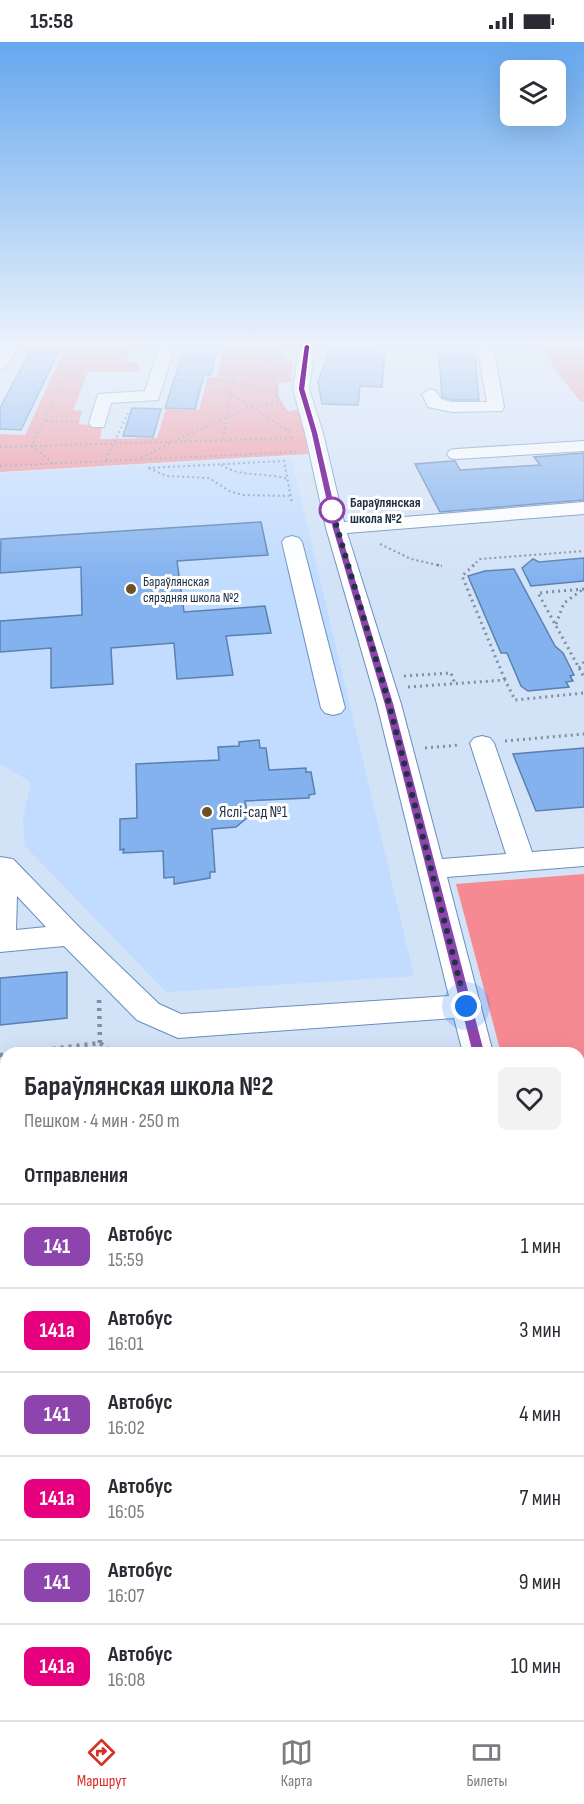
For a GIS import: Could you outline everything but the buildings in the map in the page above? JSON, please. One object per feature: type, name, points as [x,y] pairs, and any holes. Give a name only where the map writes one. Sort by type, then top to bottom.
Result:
[{"type":"street","points":[[312,424],[336,528],[389,704],[429,869],[476,1047]]},
{"type":"street","points":[[456,454],[584,446]]},
{"type":"street","points":[[336,528],[584,508]]},
{"type":"street","points":[[292,542],[333,708]]},
{"type":"street","points":[[482,743],[522,862]]},
{"type":"street","points":[[429,869],[584,857]]},
{"type":"street","points":[[70,935],[148,1012],[178,1026],[466,1006]]},
{"type":"path","points":[[32,446],[42,424]]},
{"type":"path","points":[[137,459],[210,424]]},
{"type":"path","points":[[223,439],[225,424]]},
{"type":"path","points":[[0,447],[299,438],[277,424]]},
{"type":"path","points":[[106,460],[111,443]]},
{"type":"path","points":[[32,446],[54,463]]},
{"type":"path","points":[[0,466],[303,452]]},
{"type":"path","points":[[289,496],[244,495],[231,492],[209,478],[166,476],[148,468],[284,461],[292,503]]},
{"type":"path","points":[[221,465],[232,473],[251,476],[265,474],[288,478]]},
{"type":"path","points":[[375,541],[411,560],[442,566]]},
{"type":"path","points":[[584,551],[480,559],[462,576],[515,700],[584,693]]},
{"type":"path","points":[[556,625],[557,611],[565,599],[584,589]]},
{"type":"path","points":[[584,589],[538,593],[584,677]]},
{"type":"path","points":[[579,668],[584,662]]},
{"type":"path","points":[[398,676],[452,673],[457,684],[506,680]]},
{"type":"path","points":[[99,999],[100,1043]]},
{"type":"path","points":[[68,1047],[100,1043],[106,1047]]},
{"type":"shaded area","points":[[30,424],[102,426],[100,439],[157,438],[161,424],[303,424],[308,454],[0,472],[0,434],[25,435]]},
{"type":"shaded area","points":[[291,457],[414,976],[166,992],[25,846],[23,819],[31,782],[0,764],[0,473]]},
{"type":"shaded area","points":[[584,874],[584,1047],[499,1047],[456,884]]},
{"type":"bus line","name":"141","points":[[312,424],[336,528],[389,704],[429,869],[476,1047]]},
{"type":"place","name":"Бараўлянская школа №2","points":[[332,510]]},
{"type":"place","name":"Бараўлянская сярэдняя школа №2","points":[[131,589]]},
{"type":"place","name":"Яслі-сад №1","points":[[207,812]]},
{"type":"route","points":[[332,510],[331,507],[389,704],[429,869],[466,1006]]}]
